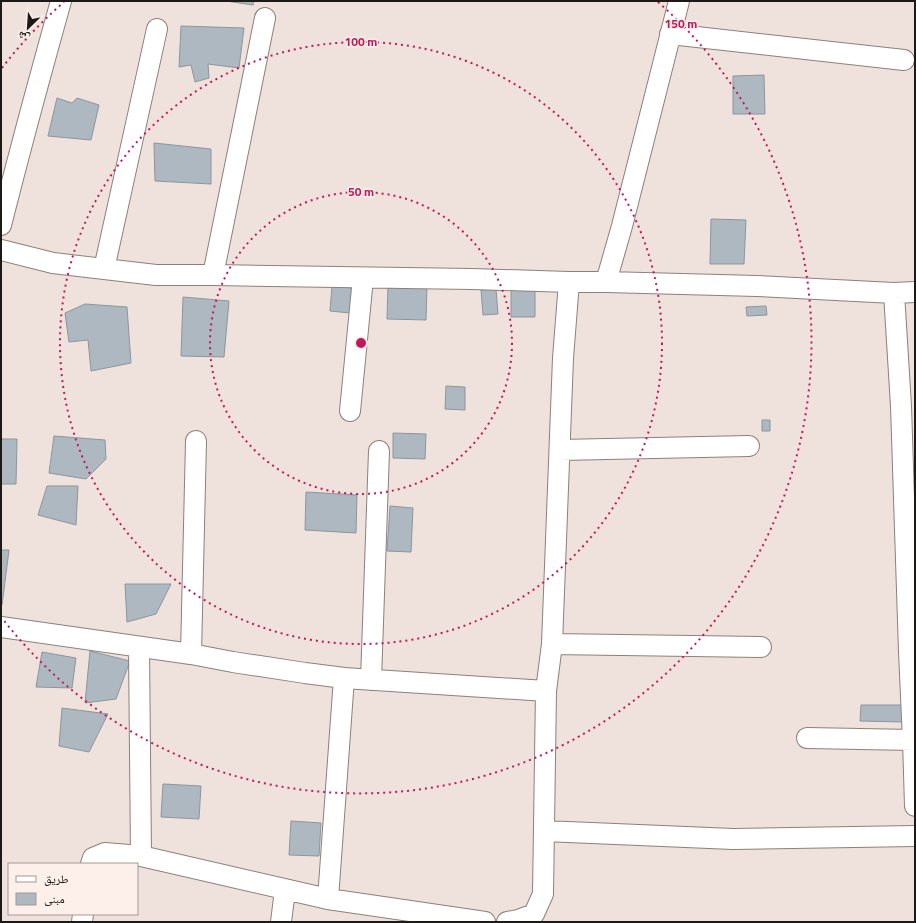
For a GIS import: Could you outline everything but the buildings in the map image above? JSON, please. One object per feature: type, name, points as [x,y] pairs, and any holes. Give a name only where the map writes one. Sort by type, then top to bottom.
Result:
[{"type":"street","points":[[1,225],[61,1]]},
{"type":"street","points":[[606,282],[622,226],[679,1]]},
{"type":"street","points":[[213,275],[264,18]]},
{"type":"street","points":[[104,269],[157,29]]},
{"type":"street","points":[[670,34],[904,60]]},
{"type":"street","points":[[1,250],[53,263],[156,275],[606,282],[757,286],[894,293],[915,292]]},
{"type":"street","points":[[350,412],[363,278]]},
{"type":"street","points":[[507,922],[518,920],[534,914],[543,894],[546,691],[552,644],[563,358],[569,282]]},
{"type":"street","points":[[894,293],[901,406],[909,652],[914,740],[915,806]]},
{"type":"street","points":[[191,654],[196,441]]},
{"type":"street","points":[[560,450],[750,446]]},
{"type":"street","points":[[370,680],[379,451]]},
{"type":"street","points":[[1,627],[191,654],[233,662],[344,678],[546,691]]},
{"type":"street","points":[[552,644],[761,647]]},
{"type":"street","points":[[139,647],[141,856]]},
{"type":"street","points":[[328,899],[344,678]]},
{"type":"street","points":[[807,738],[914,740]]},
{"type":"street","points":[[544,831],[732,839],[915,836]]},
{"type":"street","points":[[91,863],[93,858],[105,853],[141,856],[328,899],[485,922]]},
{"type":"street","points":[[281,922],[285,890]]}]
